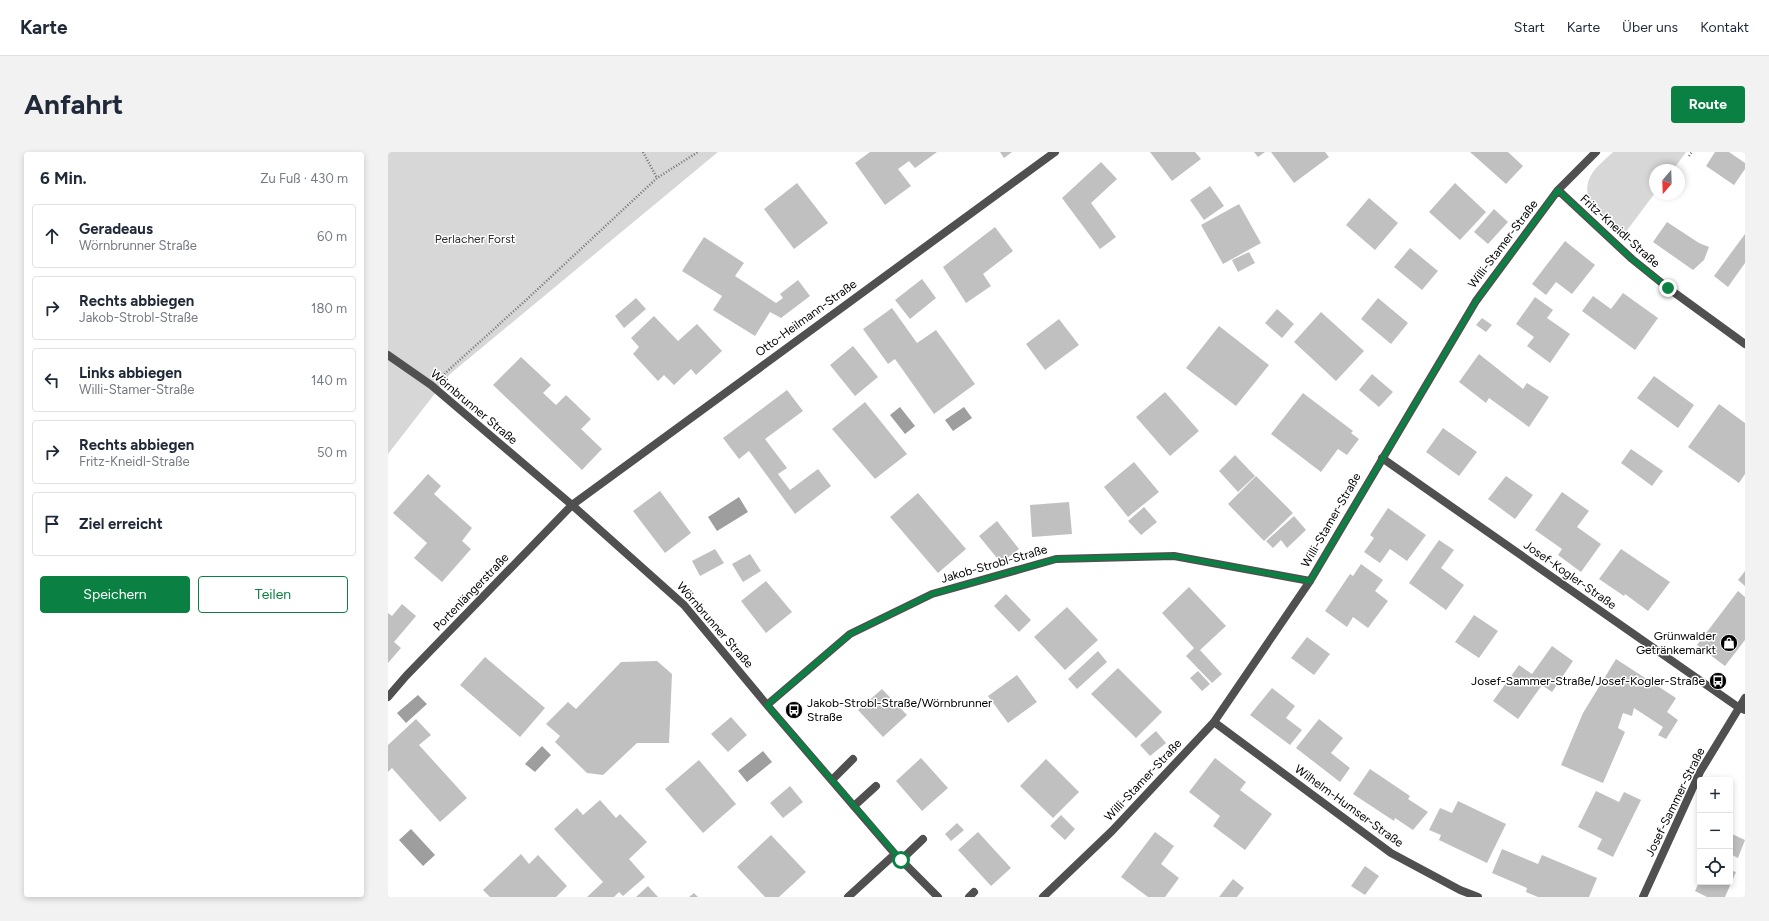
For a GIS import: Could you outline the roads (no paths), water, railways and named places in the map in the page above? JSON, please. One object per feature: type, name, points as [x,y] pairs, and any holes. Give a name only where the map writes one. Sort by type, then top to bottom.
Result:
[{"type":"street","name":"Otto-Heilmann-Straße","points":[[572,505],[1055,152]]},
{"type":"street","name":"Willi-Stamer-Straße","points":[[1043,897],[1112,831],[1214,722],[1310,581],[1476,301],[1558,190],[1596,152]]},
{"type":"street","name":"Fritz-Kneidl-Straße","points":[[1558,190],[1632,259],[1668,288],[1745,344]]},
{"type":"street","name":"Wörnbrunner Straße","points":[[388,354],[431,385],[572,505],[684,605],[767,705],[898,857],[938,897]]},
{"type":"street","name":"Josef-Kogler-Straße","points":[[1382,458],[1742,708]]},
{"type":"street","name":"Portenlängerstraße","points":[[388,697],[406,676],[572,505]]},
{"type":"street","name":"Jakob-Strobl-Straße","points":[[767,705],[850,634],[932,594],[1056,559],[1174,556],[1310,581]]},
{"type":"street","name":"Josef-Sammer-Straße","points":[[1643,897],[1700,772],[1742,708],[1745,698]]},
{"type":"street","name":"Wilhelm-Humser-Straße","points":[[1214,722],[1391,853],[1478,897]]},
{"type":"street","points":[[832,780],[853,759]]},
{"type":"street","points":[[854,806],[876,786]]},
{"type":"street","points":[[848,897],[923,839]]},
{"type":"place","name":"Grünwalder Getränkemarkt","points":[[1729,643]]},
{"type":"place","name":"Josef-Sammer-Straße/Josef-Kogler-Straße","points":[[1718,681]]},
{"type":"place","name":"Jakob-Strobl-Straße/Wörnbrunner Straße","points":[[794,710]]},
{"type":"park label","name":"Perlacher Forst","points":[[475,239]]}]
